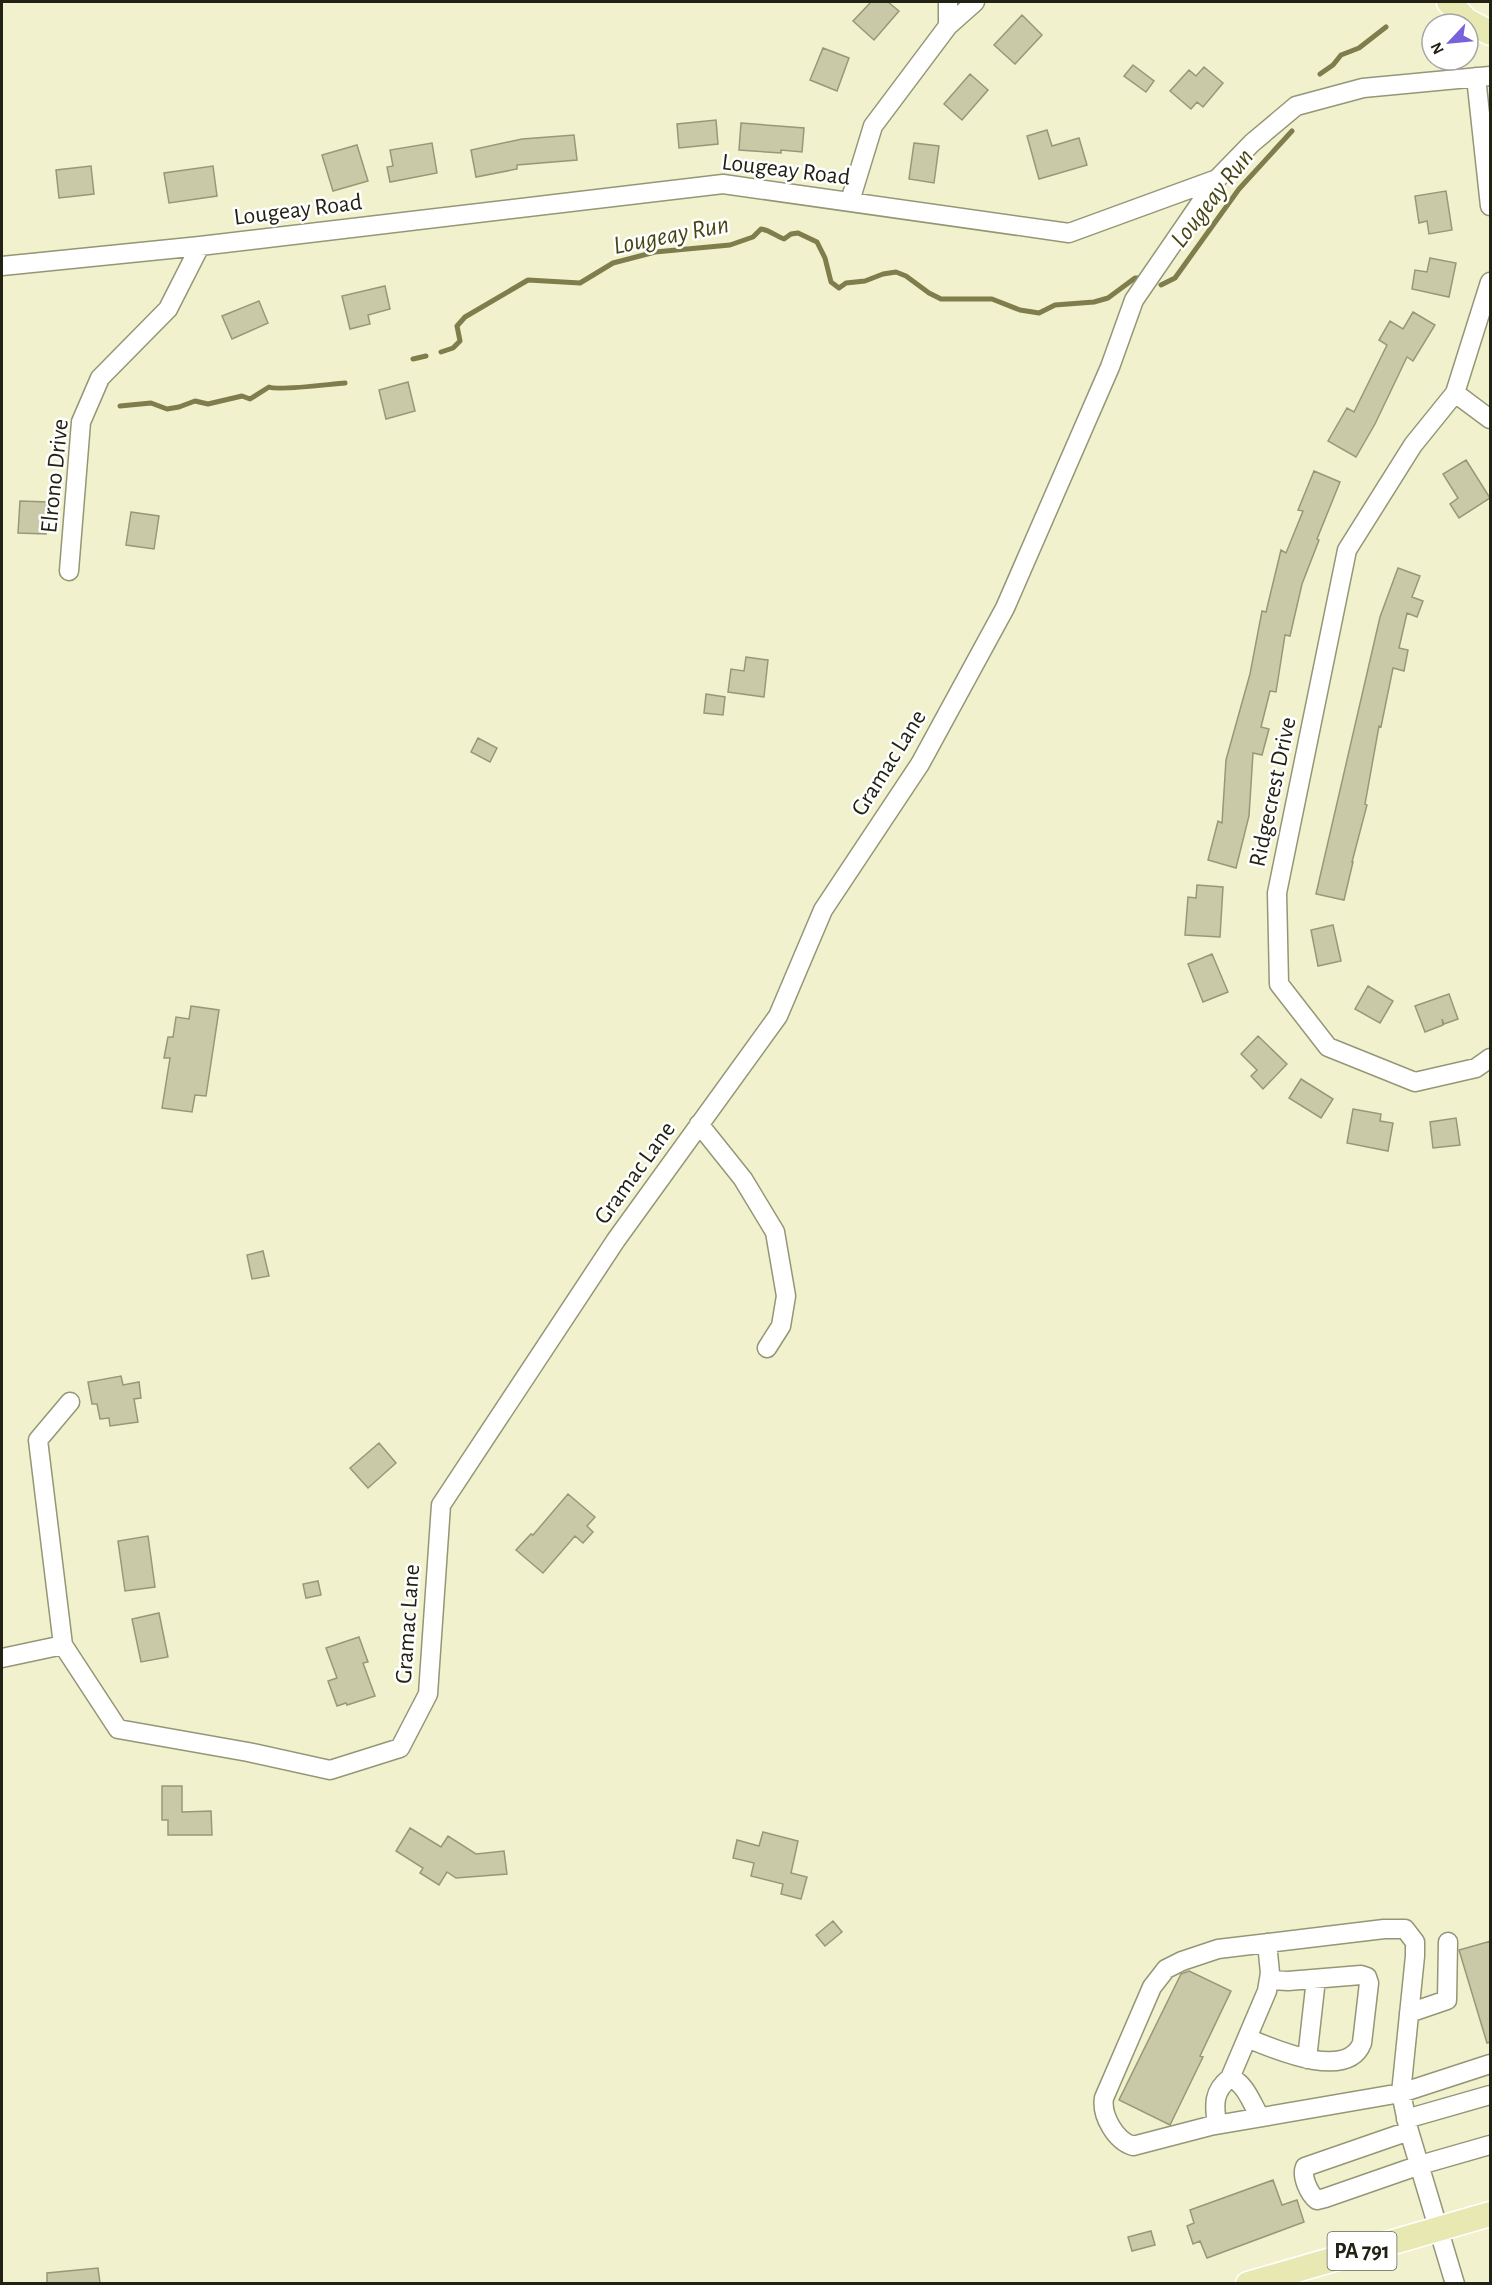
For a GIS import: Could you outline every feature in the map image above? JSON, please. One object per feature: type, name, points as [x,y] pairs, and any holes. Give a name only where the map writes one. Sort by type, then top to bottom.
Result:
[{"type":"main road","points":[[1449,2],[1466,20],[1491,33]]},
{"type":"main road","name":"PA 791","points":[[1248,2283],[1491,2214]]},
{"type":"street","points":[[948,2],[948,26]]},
{"type":"street","points":[[850,201],[873,126],[948,26],[975,2]]},
{"type":"street","points":[[1484,76],[1491,206]]},
{"type":"street","name":"Lougeay Road","points":[[2,266],[200,246],[723,184],[1069,233],[1217,179],[1252,142],[1296,106],[1363,88],[1484,76]]},
{"type":"street","name":"Gramac Lane","points":[[70,1402],[38,1440],[63,1645],[118,1729],[330,1770],[400,1748],[428,1694],[441,1505],[616,1240],[778,1016],[823,910],[920,764],[1005,608],[1110,367],[1134,300],[1217,179]]},
{"type":"street","name":"Elrono Drive","points":[[69,571],[81,422],[100,378],[168,309],[200,246]]},
{"type":"street","name":"Ridgecrest Drive","points":[[1491,282],[1455,393],[1413,445],[1347,550],[1277,893],[1279,984],[1328,1047],[1415,1082],[1476,1068],[1491,1058]]},
{"type":"street","points":[[1455,393],[1491,419]]},
{"type":"street","points":[[699,1124],[743,1179],[775,1232],[786,1296],[781,1326],[767,1348]]},
{"type":"street","points":[[2,1658],[63,1645]]},
{"type":"street","points":[[1455,2283],[1407,2125],[1401,2093],[1415,1942],[1405,1929],[1384,1929],[1218,1949],[1166,1969],[1152,1987],[1104,2098],[1103,2106],[1112,2129],[1124,2143],[1133,2146],[1217,2124],[1401,2093],[1491,2064]]},
{"type":"street","points":[[1409,2013],[1447,2000],[1448,1942]]},
{"type":"street","points":[[1217,2124],[1214,2103],[1217,2093],[1230,2078],[1267,1991],[1270,1972],[1267,1943]]},
{"type":"street","points":[[1247,2038],[1298,2058],[1322,2061],[1342,2059],[1352,2055],[1359,2050],[1362,2043],[1369,1983],[1367,1977],[1361,1975],[1288,1981],[1269,1980]]},
{"type":"street","points":[[1308,2059],[1316,1979]]},
{"type":"street","points":[[1230,2078],[1241,2084],[1260,2117]]},
{"type":"street","points":[[1491,2095],[1407,2125],[1305,2167],[1303,2175],[1312,2196],[1317,2200],[1420,2165],[1491,2145]]},
{"type":"building","points":[[871,2],[888,2],[899,11],[874,40],[853,21]]},
{"type":"building","points":[[1022,15],[1042,35],[1015,64],[994,45]]},
{"type":"building","points":[[823,48],[849,58],[837,91],[810,80]]},
{"type":"building","points":[[1133,65],[1154,81],[1146,92],[1124,76]]},
{"type":"building","points":[[1204,67],[1223,83],[1203,107],[1197,102],[1191,109],[1170,91],[1189,70],[1196,76]]},
{"type":"building","points":[[970,74],[988,90],[962,120],[944,104]]},
{"type":"building","points":[[716,120],[718,144],[679,148],[677,124]]},
{"type":"building","points":[[741,123],[804,128],[802,152],[739,150]]},
{"type":"building","points":[[1047,130],[1052,146],[1079,138],[1087,165],[1039,179],[1027,136]]},
{"type":"building","points":[[574,135],[577,160],[517,165],[517,169],[476,177],[471,150],[522,139]]},
{"type":"building","points":[[432,143],[437,173],[390,182],[387,167],[393,166],[390,150]]},
{"type":"building","points":[[914,143],[939,146],[934,183],[909,179]]},
{"type":"building","points":[[357,145],[368,181],[333,191],[322,155]]},
{"type":"building","points":[[91,166],[94,194],[59,198],[56,170]]},
{"type":"building","points":[[213,166],[217,196],[169,203],[164,173]]},
{"type":"building","points":[[1446,191],[1452,230],[1429,234],[1427,221],[1419,223],[1415,196]]},
{"type":"building","points":[[1430,258],[1456,263],[1449,297],[1412,289],[1415,270],[1427,272]]},
{"type":"building","points":[[385,286],[390,309],[368,315],[370,324],[350,329],[342,296]]},
{"type":"building","points":[[259,301],[268,323],[232,339],[222,316]]},
{"type":"building","points":[[1413,312],[1435,325],[1413,361],[1407,357],[1375,424],[1356,457],[1328,441],[1347,408],[1354,412],[1387,345],[1379,340],[1390,321],[1403,329]]},
{"type":"building","points":[[408,382],[415,411],[386,419],[379,390]]},
{"type":"building","points":[[1466,460],[1490,498],[1459,518],[1450,504],[1458,498],[1443,474]]},
{"type":"building","points":[[1314,471],[1340,482],[1302,584],[1290,636],[1285,635],[1276,692],[1270,691],[1261,727],[1269,729],[1262,755],[1253,753],[1249,816],[1236,868],[1208,860],[1218,821],[1222,823],[1226,760],[1250,674],[1262,611],[1266,612],[1281,550],[1286,553],[1303,511],[1298,510]]},
{"type":"building","points":[[20,501],[49,502],[46,534],[18,533]]},
{"type":"building","points":[[131,512],[159,516],[154,549],[126,545]]},
{"type":"building","points":[[1398,568],[1420,576],[1412,597],[1423,601],[1417,617],[1407,613],[1399,648],[1408,650],[1404,671],[1393,668],[1381,727],[1379,726],[1365,804],[1367,805],[1344,900],[1316,894],[1380,617]]},
{"type":"building","points":[[746,657],[768,660],[764,697],[728,692],[731,669],[744,671]]},
{"type":"building","points":[[706,694],[725,697],[723,715],[704,713]]},
{"type":"building","points":[[478,738],[497,748],[490,762],[471,752]]},
{"type":"building","points":[[1197,885],[1223,887],[1220,937],[1185,935],[1188,897],[1196,898]]},
{"type":"building","points":[[1333,925],[1341,961],[1318,966],[1311,930]]},
{"type":"building","points":[[1212,954],[1228,992],[1203,1002],[1188,964]]},
{"type":"building","points":[[1368,986],[1393,1001],[1380,1023],[1355,1009]]},
{"type":"building","points":[[1449,994],[1458,1019],[1444,1024],[1442,1019],[1443,1025],[1425,1032],[1415,1006]]},
{"type":"building","points":[[191,1006],[219,1010],[206,1096],[195,1095],[192,1112],[162,1108],[170,1058],[164,1058],[168,1037],[173,1037],[176,1017],[189,1019]]},
{"type":"building","points":[[1258,1036],[1287,1064],[1263,1089],[1251,1076],[1257,1070],[1241,1054]]},
{"type":"building","points":[[1301,1079],[1333,1099],[1321,1118],[1289,1098]]},
{"type":"building","points":[[1353,1109],[1381,1114],[1380,1121],[1393,1123],[1388,1151],[1347,1143]]},
{"type":"building","points":[[1456,1118],[1460,1145],[1433,1148],[1430,1122]]},
{"type":"building","points":[[263,1251],[269,1276],[252,1279],[247,1255]]},
{"type":"building","points":[[121,1376],[123,1385],[139,1382],[141,1398],[134,1399],[138,1422],[110,1426],[109,1418],[100,1419],[97,1404],[92,1404],[88,1382]]},
{"type":"building","points":[[379,1443],[396,1463],[368,1488],[350,1468]]},
{"type":"building","points":[[568,1494],[595,1517],[587,1526],[593,1532],[583,1543],[575,1536],[543,1573],[516,1550],[531,1534],[533,1535]]},
{"type":"building","points":[[148,1536],[155,1587],[125,1591],[118,1541]]},
{"type":"building","points":[[318,1581],[321,1595],[306,1598],[303,1584]]},
{"type":"building","points":[[159,1613],[168,1657],[141,1662],[132,1619]]},
{"type":"building","points":[[359,1637],[368,1662],[363,1663],[375,1696],[337,1706],[328,1681],[337,1678],[326,1648]]},
{"type":"building","points":[[162,1786],[182,1786],[182,1812],[211,1811],[212,1835],[168,1835],[168,1820],[162,1820]]},
{"type":"building","points":[[410,1828],[441,1847],[448,1836],[476,1854],[504,1851],[507,1874],[456,1878],[447,1872],[439,1885],[420,1873],[423,1868],[396,1851]]},
{"type":"building","points":[[763,1832],[798,1841],[791,1873],[807,1877],[801,1899],[781,1894],[783,1884],[751,1876],[754,1863],[733,1858],[737,1840],[759,1846]]},
{"type":"building","points":[[833,1921],[842,1932],[825,1946],[816,1935]]},
{"type":"building","points":[[1491,1941],[1491,2042],[1487,2043],[1459,1950]]},
{"type":"building","points":[[1189,1971],[1231,1991],[1200,2056],[1203,2057],[1170,2125],[1119,2100],[1181,1974]]},
{"type":"building","points":[[1273,2180],[1282,2205],[1297,2200],[1304,2222],[1207,2258],[1200,2241],[1193,2244],[1187,2226],[1194,2223],[1190,2210]]},
{"type":"building","points":[[1151,2231],[1155,2245],[1132,2251],[1128,2237]]},
{"type":"building","points":[[98,2268],[100,2283],[47,2283],[47,2273]]},
{"type":"waterway","name":"Lougeay Run","points":[[1320,74],[1333,65],[1341,55],[1359,48],[1386,27]]},
{"type":"waterway","name":"Lougeay Run","points":[[1161,285],[1175,278],[1239,189],[1292,131]]},
{"type":"waterway","name":"Lougeay Run","points":[[441,352],[453,348],[460,341],[457,326],[465,317],[528,280],[580,283],[613,263],[655,252],[730,245],[753,237],[761,229],[784,239],[791,234],[798,233],[817,242],[825,258],[831,282],[839,288],[846,283],[865,281],[896,272],[941,299],[992,299],[1020,310],[1039,313],[1055,305],[1094,302],[1108,298],[1135,278],[1140,278]]},
{"type":"waterway","name":"Lougeay Run","points":[[413,359],[426,356]]},
{"type":"waterway","name":"Lougeay Run","points":[[120,406],[151,403],[167,409],[195,401],[208,404],[242,396],[250,399],[269,387],[293,388],[345,383]]}]
